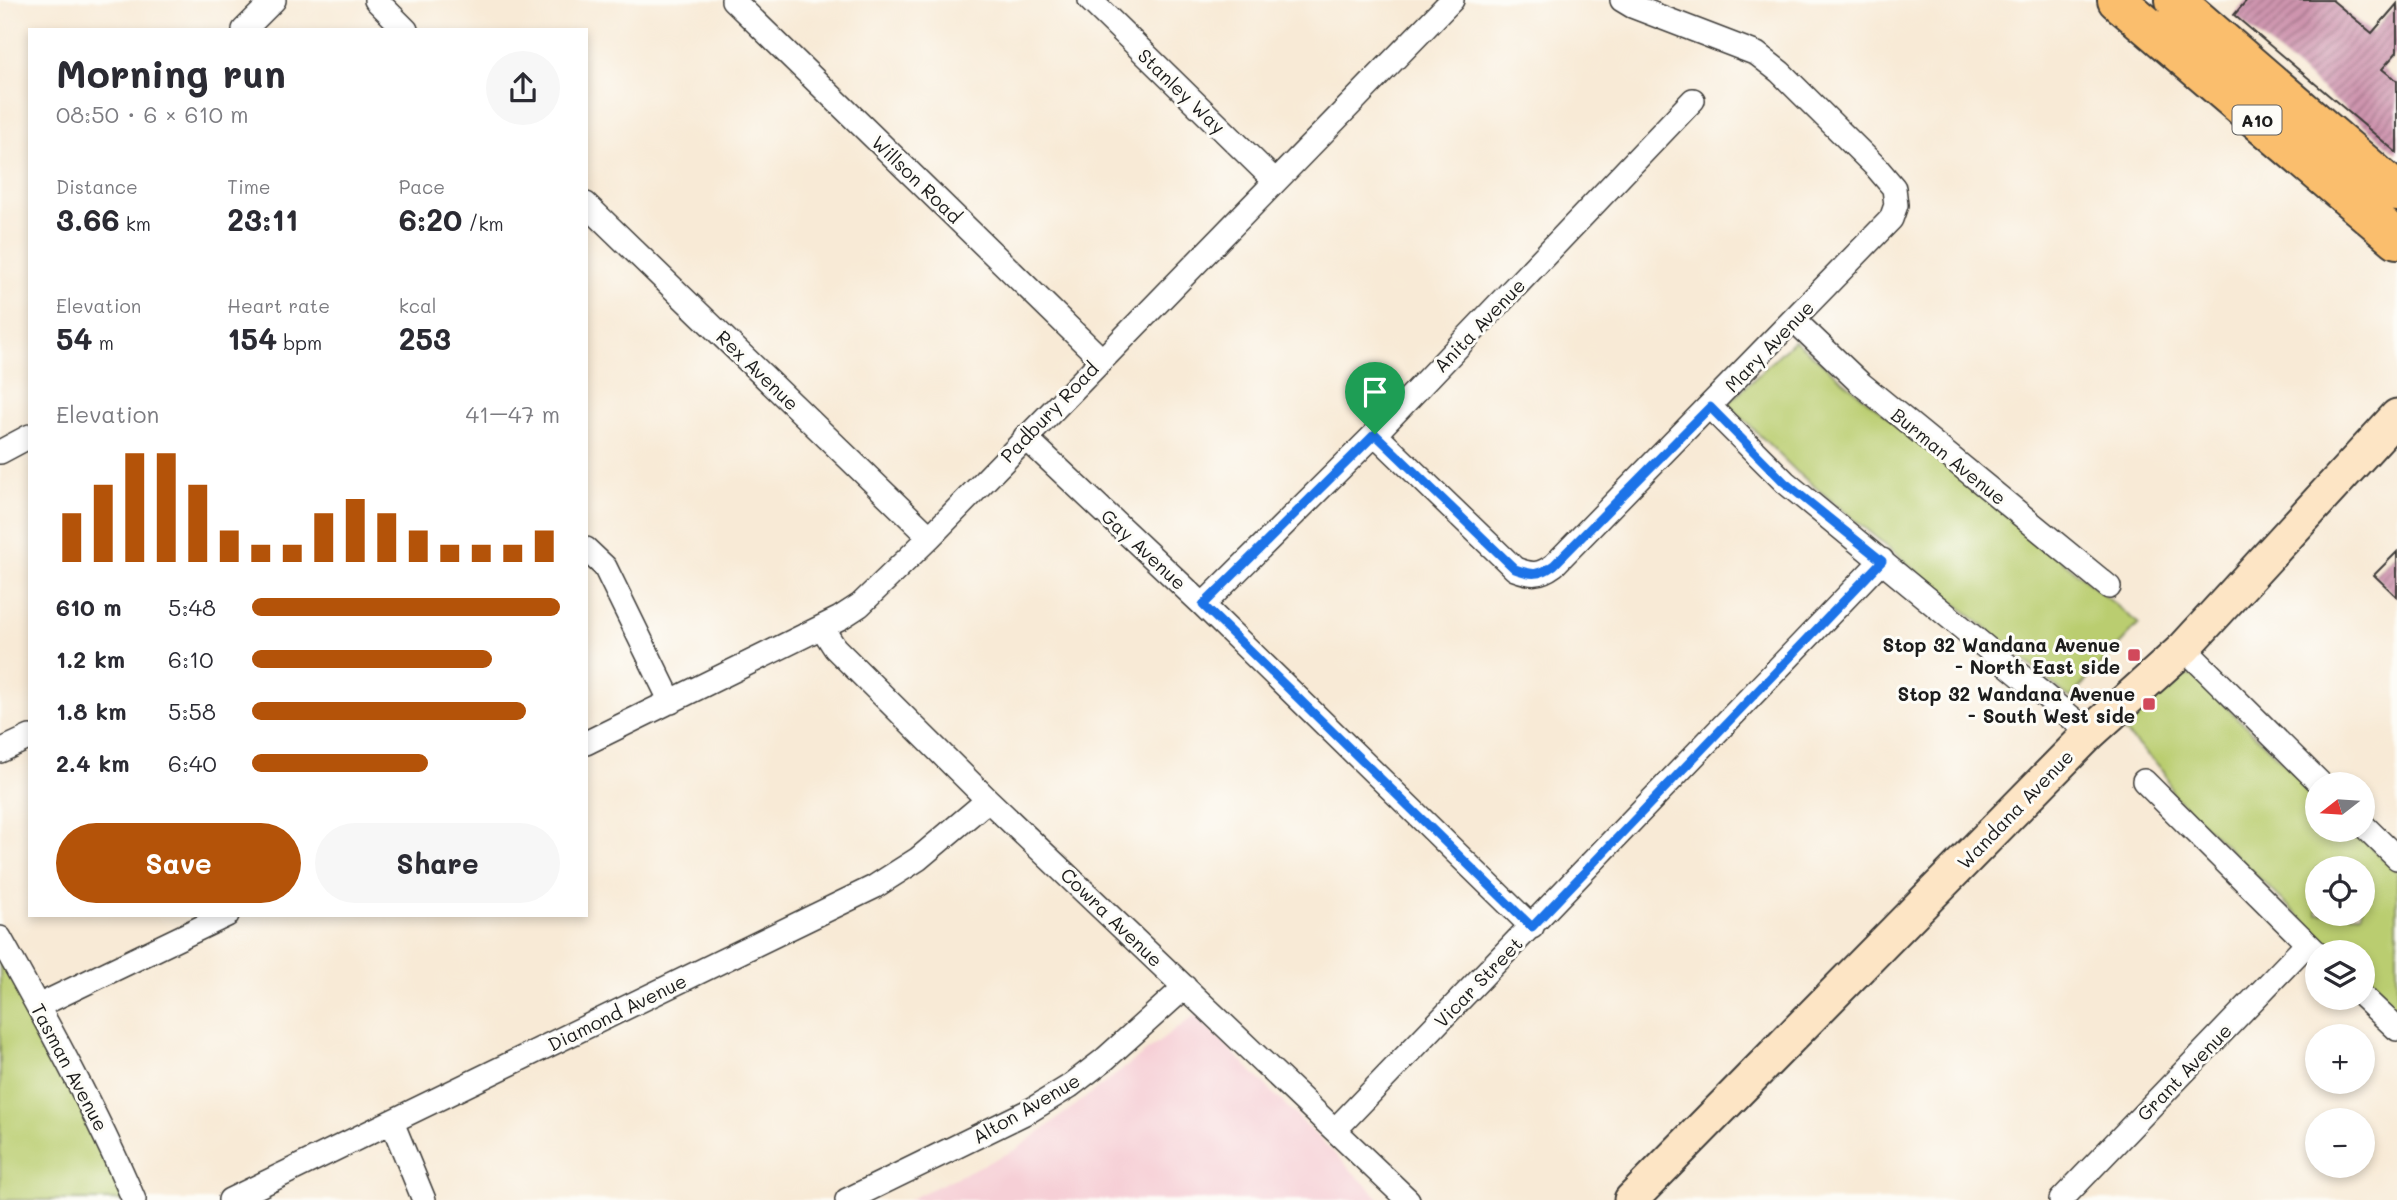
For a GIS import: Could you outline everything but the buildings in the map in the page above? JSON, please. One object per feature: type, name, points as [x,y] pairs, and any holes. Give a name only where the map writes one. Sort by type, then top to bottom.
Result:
[{"type":"highway","name":"A10","points":[[2117,0],[2397,239]]},
{"type":"highway","name":"A10","points":[[2175,0],[2397,192]]},
{"type":"street","points":[[246,28],[274,0]]},
{"type":"street","points":[[376,0],[404,28]]},
{"type":"street","name":"Willson Road","points":[[733,0],[1101,359]]},
{"type":"street","name":"Stanley Way","points":[[1090,0],[1275,181]]},
{"type":"street","name":"Mary Avenue","points":[[1375,434],[1515,569],[1529,575],[1542,574],[1710,407],[1891,219],[1896,205],[1894,188],[1795,87],[1757,54],[1622,0]]},
{"type":"street","name":"Padbury Road","points":[[588,742],[822,628],[860,605],[930,537],[1448,2]]},
{"type":"street","name":"Anita Avenue","points":[[1203,605],[1375,434],[1693,100]]},
{"type":"street","name":"Rex Avenue","points":[[588,206],[930,537]]},
{"type":"street","name":"Burman Avenue","points":[[1794,320],[1860,383],[2109,587]]},
{"type":"street","points":[[1710,407],[1784,482],[2090,733]]},
{"type":"street","name":"Wandana Avenue","points":[[1632,1200],[2090,733],[2184,648],[2397,416]]},
{"type":"street","points":[[0,452],[28,437]]},
{"type":"street","name":"Gay Avenue","points":[[1025,437],[1203,605],[1532,927]]},
{"type":"street","points":[[588,551],[605,567],[671,702]]},
{"type":"street","name":"Vicar Street","points":[[1335,1130],[1882,561]]},
{"type":"street","name":"Cowra Avenue","points":[[822,628],[835,648],[988,800],[1408,1200]]},
{"type":"street","points":[[2184,648],[2309,772]]},
{"type":"street","points":[[0,751],[28,738]]},
{"type":"street","points":[[2144,781],[2305,941]]},
{"type":"street","name":"Diamond Avenue","points":[[230,1200],[874,887],[918,859],[988,800]]},
{"type":"street","points":[[2375,836],[2396,856]]},
{"type":"street","points":[[38,1006],[223,917]]},
{"type":"street","name":"Tasman Avenue","points":[[0,938],[104,1131],[134,1200]]},
{"type":"street","name":"Grant Avenue","points":[[2064,1199],[2305,955]]},
{"type":"street","name":"Alton Avenue","points":[[847,1200],[1031,1110],[1070,1086],[1105,1059],[1185,987]]},
{"type":"street","points":[[2375,1008],[2397,1029]]},
{"type":"street","points":[[392,1122],[424,1200]]},
{"type":"shaded area","points":[[1195,1015],[1381,1200],[908,1200],[1017,1149]]},
{"type":"green space","points":[[1794,340],[2139,624],[2070,698],[1797,472],[1728,404]]},
{"type":"green space","points":[[2170,674],[2194,676],[2305,783],[2305,842],[2366,842],[2397,872],[2397,1011],[2375,990],[2375,940],[2324,940],[2309,926],[2375,926],[2375,856],[2305,856],[2305,922],[2173,795],[2164,771],[2119,727]]},
{"type":"green space","points":[[0,947],[133,1200],[0,1200]]},
{"type":"place","name":"Stop 32 Wandana Avenue - North East side","points":[[2134,655]]},
{"type":"place","name":"Stop 32 Wandana Avenue - South West side","points":[[2149,704]]},
{"type":"route","points":[[1710,407],[1784,482],[1882,561],[1532,927],[1203,605],[1375,434],[1515,569],[1529,575],[1542,574],[1710,407]]}]
